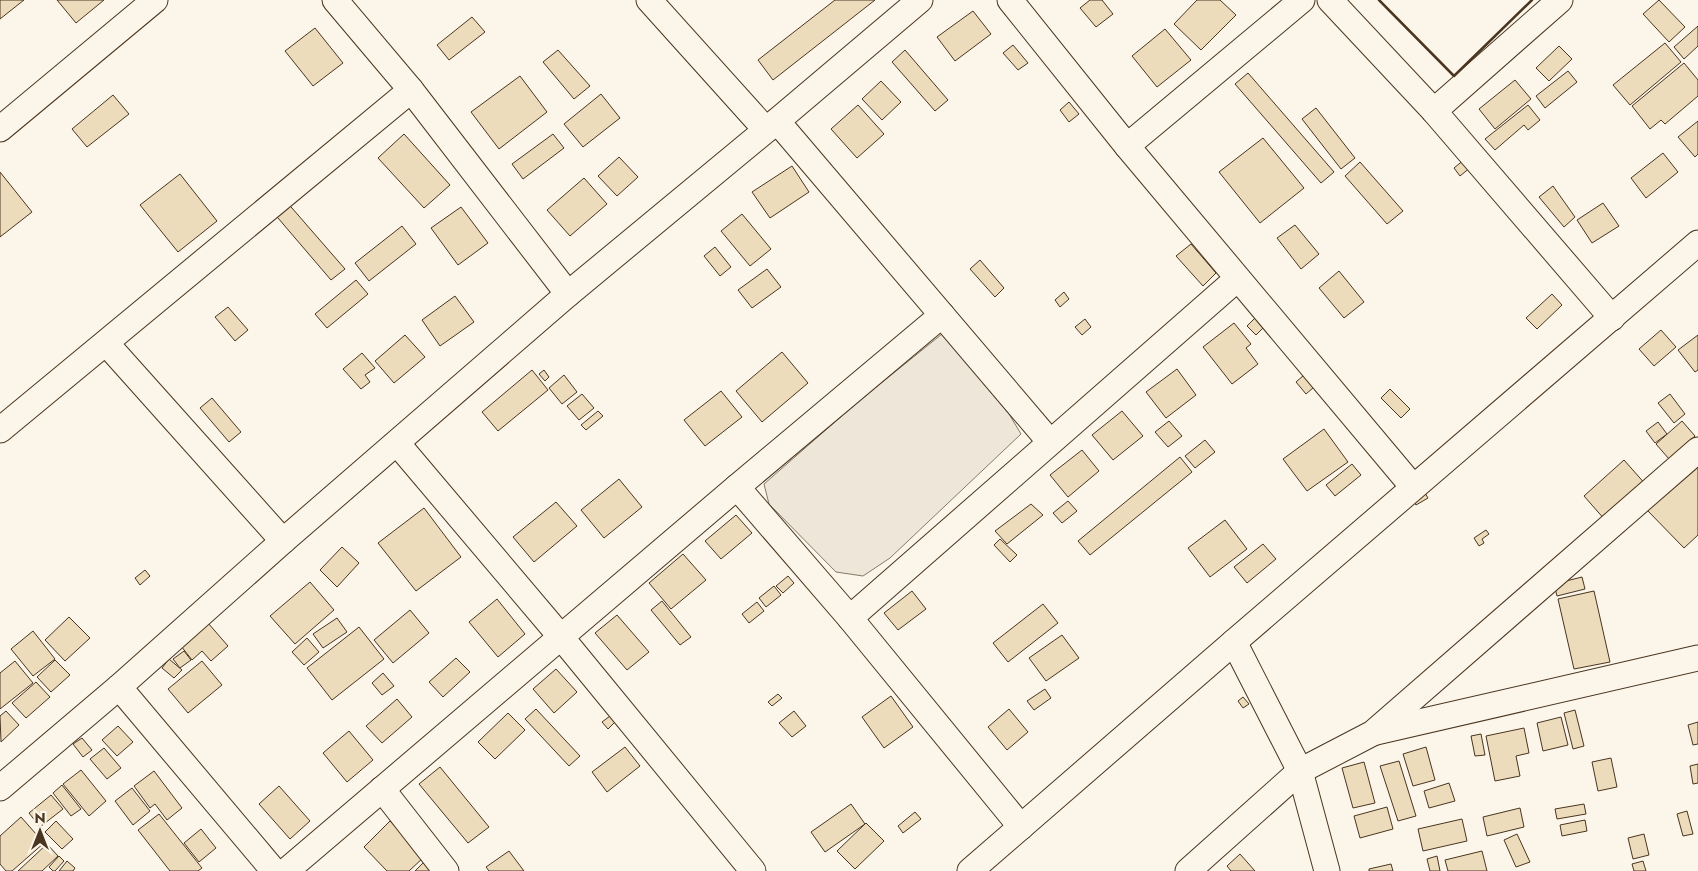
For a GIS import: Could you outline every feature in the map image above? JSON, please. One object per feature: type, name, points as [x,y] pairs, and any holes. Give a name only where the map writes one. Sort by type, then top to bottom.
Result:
[{"type":"street","points":[[0,128],[155,0]]},
{"type":"street","points":[[335,0],[411,90],[568,294]]},
{"type":"street","points":[[649,0],[772,125],[942,316],[1050,442]]},
{"type":"street","points":[[0,788],[568,294],[920,0]]},
{"type":"street","points":[[1010,0],[1237,279],[1413,487]]},
{"type":"street","points":[[1127,146],[1302,0]]},
{"type":"street","points":[[1330,0],[1434,111],[1612,318]]},
{"type":"street","points":[[1434,111],[1560,0]]},
{"type":"street","points":[[0,430],[411,90]]},
{"type":"street","points":[[970,871],[1698,243]]},
{"type":"street","points":[[850,618],[1237,279]]},
{"type":"street","points":[[286,871],[737,487],[942,316]]},
{"type":"street","points":[[106,343],[283,541]]},
{"type":"street","points":[[397,443],[562,637],[753,871]]},
{"type":"street","points":[[1373,733],[1698,450]]},
{"type":"street","points":[[737,487],[850,618],[1021,827]]},
{"type":"street","points":[[1234,642],[1300,770],[1327,871]]},
{"type":"street","points":[[1188,871],[1300,770],[1373,733],[1698,658]]},
{"type":"street","points":[[119,686],[274,871]]},
{"type":"street","points":[[382,789],[446,871]]},
{"type":"shaded area","points":[[942,334],[1009,414],[1021,434],[890,558],[863,576],[836,572],[769,504],[764,484],[860,400]]},
{"type":"building","points":[[0,0],[24,0],[0,19]]},
{"type":"building","points":[[57,0],[104,0],[76,23]]},
{"type":"building","points":[[835,0],[875,0],[773,80],[758,60]]},
{"type":"building","points":[[1090,0],[1102,0],[1113,14],[1096,27],[1080,8]]},
{"type":"building","points":[[1197,0],[1220,0],[1236,15],[1201,50],[1174,24]]},
{"type":"building","points":[[1659,0],[1685,27],[1669,42],[1643,14]]},
{"type":"building","points":[[973,11],[991,34],[955,61],[937,37]]},
{"type":"building","points":[[472,17],[485,32],[449,60],[437,45]]},
{"type":"building","points":[[1698,26],[1698,46],[1684,59],[1674,47]]},
{"type":"building","points":[[315,28],[343,63],[313,86],[285,51]]},
{"type":"building","points":[[1165,29],[1191,60],[1157,87],[1132,56]]},
{"type":"building","points":[[1665,43],[1681,62],[1630,105],[1613,85]]},
{"type":"building","points":[[1013,45],[1028,63],[1018,70],[1003,53]]},
{"type":"building","points":[[1559,46],[1572,59],[1549,81],[1536,68]]},
{"type":"building","points":[[558,50],[590,86],[574,99],[543,62]]},
{"type":"building","points":[[905,50],[948,100],[935,111],[892,62]]},
{"type":"building","points":[[1684,63],[1698,80],[1698,96],[1665,124],[1661,120],[1650,129],[1632,106]]},
{"type":"building","points":[[1568,71],[1577,82],[1545,108],[1536,96]]},
{"type":"building","points":[[1248,73],[1334,172],[1321,183],[1235,84]]},
{"type":"building","points":[[520,76],[547,112],[499,149],[471,112]]},
{"type":"building","points":[[1515,80],[1531,99],[1495,129],[1479,109]]},
{"type":"building","points":[[881,81],[901,102],[882,120],[862,99]]},
{"type":"building","points":[[601,94],[620,118],[583,147],[564,124]]},
{"type":"building","points":[[113,95],[129,114],[87,147],[72,129]]},
{"type":"building","points":[[1069,102],[1079,114],[1069,122],[1060,110]]},
{"type":"building","points":[[858,105],[884,134],[857,158],[831,129]]},
{"type":"building","points":[[1528,105],[1540,120],[1528,130],[1524,125],[1495,150],[1485,139]]},
{"type":"building","points":[[1316,108],[1355,158],[1341,169],[1302,119]]},
{"type":"building","points":[[1698,121],[1698,154],[1695,157],[1678,137]]},
{"type":"building","points":[[404,134],[450,185],[424,208],[378,158]]},
{"type":"building","points":[[553,134],[564,148],[523,179],[512,164]]},
{"type":"building","points":[[1263,138],[1304,188],[1260,223],[1219,172]]},
{"type":"building","points":[[1663,153],[1678,172],[1646,198],[1631,178]]},
{"type":"building","points":[[619,157],[638,177],[617,196],[598,176]]},
{"type":"building","points":[[1465,159],[1471,167],[1460,176],[1454,168]]},
{"type":"building","points":[[1360,162],[1403,211],[1387,224],[1345,176]]},
{"type":"building","points":[[792,166],[809,192],[770,218],[752,192]]},
{"type":"building","points":[[0,172],[32,212],[0,237]]},
{"type":"building","points":[[180,174],[217,221],[178,252],[140,205]]},
{"type":"building","points":[[584,178],[607,204],[570,236],[547,210]]},
{"type":"building","points":[[1553,186],[1575,217],[1564,227],[1539,197]]},
{"type":"building","points":[[285,200],[345,269],[331,280],[272,211]]},
{"type":"building","points":[[1603,203],[1619,226],[1592,243],[1577,220]]},
{"type":"building","points":[[461,207],[488,243],[458,265],[431,228]]},
{"type":"building","points":[[742,214],[771,249],[750,266],[721,231]]},
{"type":"building","points":[[1295,225],[1319,254],[1301,269],[1277,238]]},
{"type":"building","points":[[402,226],[416,244],[369,281],[355,263]]},
{"type":"building","points":[[1191,244],[1216,273],[1203,286],[1176,256]]},
{"type":"building","points":[[715,247],[731,267],[720,276],[704,256]]},
{"type":"building","points":[[980,260],[1004,288],[995,297],[970,269]]},
{"type":"building","points":[[767,269],[781,287],[752,308],[738,290]]},
{"type":"building","points":[[1339,271],[1364,302],[1344,318],[1319,288]]},
{"type":"building","points":[[356,280],[368,294],[327,328],[315,314]]},
{"type":"building","points":[[1064,292],[1069,299],[1060,307],[1055,300]]},
{"type":"building","points":[[1552,294],[1562,305],[1537,329],[1526,318]]},
{"type":"building","points":[[455,296],[474,322],[440,346],[422,320]]},
{"type":"building","points":[[228,307],[248,330],[235,341],[215,317]]},
{"type":"building","points":[[1258,315],[1267,324],[1256,335],[1247,326]]},
{"type":"building","points":[[1085,319],[1091,327],[1082,335],[1075,327]]},
{"type":"building","points":[[1234,323],[1251,344],[1246,348],[1258,364],[1232,384],[1203,347]]},
{"type":"building","points":[[1661,330],[1676,347],[1654,366],[1639,349]]},
{"type":"building","points":[[405,335],[425,357],[394,383],[375,361]]},
{"type":"building","points":[[1698,335],[1698,370],[1695,372],[1678,350]]},
{"type":"building","points":[[782,352],[808,383],[762,422],[736,391]]},
{"type":"building","points":[[362,353],[375,368],[365,375],[370,382],[361,389],[343,369]]},
{"type":"building","points":[[1177,369],[1196,395],[1166,418],[1146,392]]},
{"type":"building","points":[[532,370],[548,390],[498,431],[482,412]]},
{"type":"building","points":[[544,370],[549,377],[545,381],[539,374]]},
{"type":"building","points":[[564,375],[577,392],[562,404],[549,388]]},
{"type":"building","points":[[1304,375],[1314,387],[1306,394],[1296,382]]},
{"type":"building","points":[[1390,389],[1410,409],[1401,418],[1381,398]]},
{"type":"building","points":[[721,391],[742,417],[705,446],[684,420]]},
{"type":"building","points":[[582,394],[594,408],[579,420],[567,406]]},
{"type":"building","points":[[1670,394],[1685,414],[1674,423],[1658,403]]},
{"type":"building","points":[[212,398],[241,432],[229,442],[200,408]]},
{"type":"building","points":[[598,411],[603,416],[586,430],[581,425]]},
{"type":"building","points":[[1122,411],[1143,436],[1113,460],[1092,435]]},
{"type":"building","points":[[1169,421],[1182,436],[1168,447],[1155,432]]},
{"type":"building","points":[[1682,421],[1695,436],[1669,459],[1656,444]]},
{"type":"building","points":[[1658,422],[1667,434],[1655,443],[1646,431]]},
{"type":"building","points":[[1324,429],[1348,462],[1307,491],[1283,459]]},
{"type":"building","points":[[1205,440],[1215,452],[1195,468],[1185,456]]},
{"type":"building","points":[[1082,450],[1099,471],[1068,497],[1050,475]]},
{"type":"building","points":[[1180,457],[1192,472],[1090,555],[1078,541]]},
{"type":"building","points":[[1624,460],[1647,486],[1606,521],[1584,496]]},
{"type":"building","points":[[1698,461],[1698,535],[1684,548],[1647,510]]},
{"type":"building","points":[[1352,464],[1361,475],[1335,496],[1326,485]]},
{"type":"building","points":[[619,479],[642,507],[604,538],[581,510]]},
{"type":"building","points":[[1425,493],[1428,498],[1416,505],[1413,500]]},
{"type":"building","points":[[1068,501],[1077,511],[1062,523],[1053,513]]},
{"type":"building","points":[[556,502],[577,526],[534,562],[513,537]]},
{"type":"building","points":[[1031,504],[1043,515],[1007,544],[995,531]]},
{"type":"building","points":[[424,508],[461,557],[416,591],[378,543]]},
{"type":"building","points":[[736,515],[752,533],[721,559],[705,541]]},
{"type":"building","points":[[1225,520],[1247,549],[1210,577],[1188,548]]},
{"type":"building","points":[[1486,530],[1489,534],[1482,539],[1484,543],[1479,546],[1474,538]]},
{"type":"building","points":[[1000,539],[1017,555],[1010,562],[994,545]]},
{"type":"building","points":[[1263,544],[1276,559],[1247,583],[1234,567]]},
{"type":"building","points":[[342,547],[359,563],[337,587],[320,570]]},
{"type":"building","points":[[683,554],[706,580],[671,609],[649,583]]},
{"type":"building","points":[[145,570],[150,576],[140,585],[135,578]]},
{"type":"building","points":[[788,576],[794,583],[783,593],[776,586]]},
{"type":"building","points":[[1582,577],[1585,589],[1557,596],[1554,584]]},
{"type":"building","points":[[310,582],[334,610],[295,644],[270,616]]},
{"type":"building","points":[[774,586],[781,595],[766,607],[759,598]]},
{"type":"building","points":[[912,591],[926,609],[898,630],[884,613]]},
{"type":"building","points":[[1594,591],[1610,662],[1574,669],[1558,599]]},
{"type":"building","points":[[497,599],[525,634],[498,657],[469,622]]},
{"type":"building","points":[[662,601],[691,637],[680,645],[651,610]]},
{"type":"building","points":[[757,602],[764,611],[749,623],[742,614]]},
{"type":"building","points":[[1043,604],[1058,623],[1008,662],[993,643]]},
{"type":"building","points":[[410,610],[429,633],[393,663],[374,640]]},
{"type":"building","points":[[617,615],[649,652],[627,670],[595,633]]},
{"type":"building","points":[[69,617],[90,638],[65,661],[45,640]]},
{"type":"building","points":[[337,618],[347,632],[323,648],[313,634]]},
{"type":"building","points":[[208,623],[228,646],[211,661],[202,651],[192,660],[181,646]]},
{"type":"building","points":[[359,627],[384,659],[332,700],[307,668]]},
{"type":"building","points":[[33,631],[55,659],[33,676],[11,649]]},
{"type":"building","points":[[1062,635],[1079,658],[1046,681],[1029,658]]},
{"type":"building","points":[[307,638],[319,652],[304,665],[292,652]]},
{"type":"building","points":[[184,651],[191,660],[180,668],[173,659]]},
{"type":"building","points":[[456,658],[470,672],[443,697],[429,682]]},
{"type":"building","points":[[169,659],[182,670],[174,678],[162,668]]},
{"type":"building","points":[[55,660],[70,675],[51,692],[37,677]]},
{"type":"building","points":[[15,661],[33,683],[0,709],[0,673]]},
{"type":"building","points":[[202,661],[222,685],[188,713],[168,689]]},
{"type":"building","points":[[556,669],[577,692],[554,713],[533,689]]},
{"type":"building","points":[[383,673],[394,686],[382,695],[372,683]]},
{"type":"building","points":[[36,682],[50,697],[26,718],[12,703]]},
{"type":"building","points":[[1045,689],[1051,698],[1034,710],[1027,701]]},
{"type":"building","points":[[778,694],[782,698],[772,706],[768,702]]},
{"type":"building","points":[[891,696],[913,727],[884,748],[862,717]]},
{"type":"building","points":[[1243,697],[1249,704],[1243,708],[1238,701]]},
{"type":"building","points":[[397,699],[412,717],[382,743],[366,726]]},
{"type":"building","points":[[536,709],[580,756],[569,766],[525,719]]},
{"type":"building","points":[[1009,709],[1028,732],[1007,750],[988,727]]},
{"type":"building","points":[[1575,710],[1584,746],[1573,749],[1564,713]]},
{"type":"building","points":[[6,711],[19,725],[1,742],[0,716]]},
{"type":"building","points":[[794,711],[806,726],[792,737],[779,723]]},
{"type":"building","points":[[508,713],[525,730],[495,759],[478,742]]},
{"type":"building","points":[[610,716],[615,722],[608,729],[602,722]]},
{"type":"building","points":[[1561,717],[1568,745],[1543,751],[1537,723]]},
{"type":"building","points":[[1698,722],[1698,744],[1693,745],[1688,725]]},
{"type":"building","points":[[118,726],[133,742],[117,756],[102,740]]},
{"type":"building","points":[[1524,728],[1529,753],[1516,756],[1520,776],[1495,781],[1486,736]]},
{"type":"building","points":[[349,731],[373,760],[347,782],[323,753]]},
{"type":"building","points":[[1481,734],[1485,755],[1475,756],[1471,736]]},
{"type":"building","points":[[82,738],[92,750],[83,757],[73,744]]},
{"type":"building","points":[[625,747],[640,766],[607,792],[592,772]]},
{"type":"building","points":[[1426,747],[1435,780],[1413,786],[1403,754]]},
{"type":"building","points":[[104,748],[121,768],[107,779],[90,759]]},
{"type":"building","points":[[1611,758],[1617,787],[1598,791],[1592,762]]},
{"type":"building","points":[[1399,761],[1416,816],[1398,821],[1380,766]]},
{"type":"building","points":[[1364,762],[1375,803],[1353,808],[1342,768]]},
{"type":"building","points":[[1698,764],[1698,783],[1693,784],[1690,766]]},
{"type":"building","points":[[440,767],[489,827],[468,843],[419,784]]},
{"type":"building","points":[[81,770],[106,801],[89,816],[63,784]]},
{"type":"building","points":[[154,771],[182,808],[167,820],[155,804],[150,808],[134,786]]},
{"type":"building","points":[[1449,783],[1455,801],[1429,808],[1424,791]]},
{"type":"building","points":[[62,785],[81,809],[71,816],[53,793]]},
{"type":"building","points":[[279,786],[310,821],[290,839],[259,804]]},
{"type":"building","points":[[132,788],[150,811],[133,825],[115,801]]},
{"type":"building","points":[[51,795],[63,809],[40,827],[29,813]]},
{"type":"building","points":[[851,804],[865,824],[825,852],[811,832]]},
{"type":"building","points":[[1584,804],[1586,814],[1557,819],[1555,809]]},
{"type":"building","points":[[1387,807],[1393,829],[1360,838],[1354,816]]},
{"type":"building","points":[[1520,808],[1524,827],[1487,836],[1483,817]]},
{"type":"building","points":[[1687,811],[1693,834],[1683,836],[1677,814]]},
{"type":"building","points":[[915,812],[921,819],[903,833],[898,826]]},
{"type":"building","points":[[159,814],[202,868],[198,871],[170,871],[138,830]]},
{"type":"building","points":[[21,817],[44,843],[12,871],[6,871],[0,864],[0,836]]},
{"type":"building","points":[[1462,819],[1467,841],[1423,851],[1418,829]]},
{"type":"building","points":[[1585,820],[1587,831],[1562,836],[1560,825]]},
{"type":"building","points":[[56,821],[73,839],[62,849],[45,832]]},
{"type":"building","points":[[390,821],[424,857],[409,871],[387,871],[364,847]]},
{"type":"building","points":[[866,823],[884,841],[855,869],[837,851]]},
{"type":"building","points":[[201,829],[216,848],[199,862],[184,843]]},
{"type":"building","points":[[1517,834],[1530,862],[1516,867],[1504,840]]},
{"type":"building","points":[[1644,834],[1649,855],[1633,859],[1628,838]]},
{"type":"building","points":[[47,844],[58,856],[42,871],[18,871]]},
{"type":"building","points":[[509,851],[524,871],[489,871],[486,867]]},
{"type":"building","points":[[1482,851],[1487,871],[1448,871],[1445,860]]},
{"type":"building","points":[[1240,854],[1255,871],[1231,871],[1227,866]]},
{"type":"building","points":[[59,856],[64,861],[53,871],[49,867]]},
{"type":"building","points":[[1437,856],[1440,871],[1430,871],[1427,859]]},
{"type":"building","points":[[67,861],[75,868],[73,871],[59,871]]},
{"type":"building","points":[[1643,861],[1646,871],[1634,871],[1632,864]]},
{"type":"building","points":[[424,862],[432,871],[415,871]]},
{"type":"building","points":[[1391,864],[1393,871],[1369,871],[1369,869]]},
{"type":"wall","points":[[1379,0],[1454,76],[1532,0]]}]
